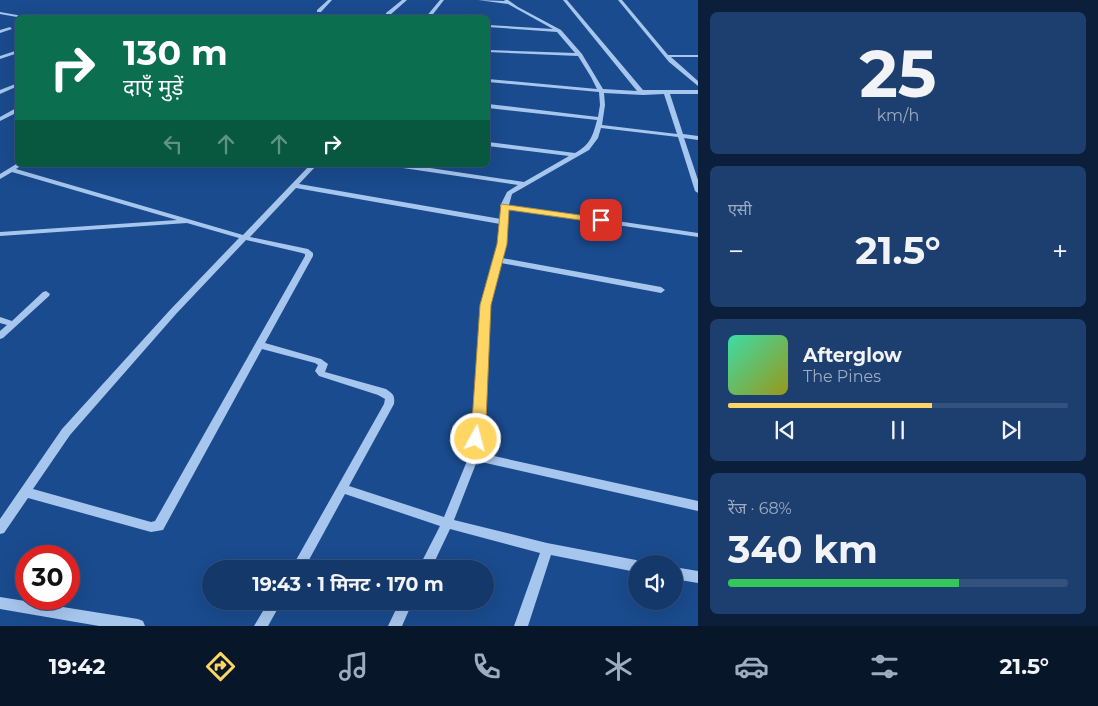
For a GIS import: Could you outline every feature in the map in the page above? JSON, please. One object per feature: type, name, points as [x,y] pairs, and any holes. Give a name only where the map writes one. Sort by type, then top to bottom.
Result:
[{"type":"street","points":[[319,10],[329,0]]},
{"type":"street","points":[[388,14],[405,0]]},
{"type":"street","points":[[430,15],[442,0]]},
{"type":"street","points":[[428,560],[447,523],[474,456],[479,422],[485,305],[502,244],[504,206],[509,193],[528,184],[591,145],[600,122],[601,91],[580,55],[559,31],[507,1],[480,0]]},
{"type":"street","points":[[565,0],[643,93]]},
{"type":"street","points":[[620,0],[667,56],[698,84]]},
{"type":"street","points":[[0,13],[15,16]]},
{"type":"street","points":[[490,27],[559,31]]},
{"type":"street","points":[[0,32],[10,28]]},
{"type":"street","points":[[490,51],[580,55]]},
{"type":"street","points":[[0,58],[15,52]]},
{"type":"street","points":[[667,56],[698,56]]},
{"type":"street","points":[[490,80],[601,91],[643,93],[698,92]]},
{"type":"street","points":[[0,92],[15,85]]},
{"type":"street","points":[[667,93],[698,191]]},
{"type":"street","points":[[490,106],[698,138]]},
{"type":"street","points":[[0,119],[15,111]]},
{"type":"street","points":[[490,144],[575,155]]},
{"type":"street","points":[[0,177],[16,167]]},
{"type":"street","points":[[0,529],[66,432],[173,312],[312,167]]},
{"type":"street","points":[[410,167],[528,184]]},
{"type":"street","points":[[11,170],[246,238],[309,252],[309,256],[159,526],[151,528],[25,492]]},
{"type":"street","points":[[296,186],[503,222]]},
{"type":"street","points":[[504,206],[698,234]]},
{"type":"street","points":[[0,234],[191,221]]},
{"type":"street","points":[[498,260],[661,290]]},
{"type":"street","points":[[0,336],[46,294]]},
{"type":"street","points":[[0,320],[13,324]]},
{"type":"street","points":[[260,345],[318,361],[322,364],[320,370],[322,374],[382,392],[390,397],[389,404],[301,560]]},
{"type":"street","points":[[474,456],[698,506]]},
{"type":"street","points":[[342,488],[447,523],[547,549],[628,564]]},
{"type":"street","points":[[521,626],[547,549]]},
{"type":"street","points":[[683,574],[698,577]]},
{"type":"street","points":[[0,603],[138,626]]},
{"type":"street","points":[[261,626],[271,610]]},
{"type":"street","points":[[395,626],[403,610]]},
{"type":"route","points":[[476,439],[479,422],[485,305],[502,244],[504,206],[601,220]]}]
